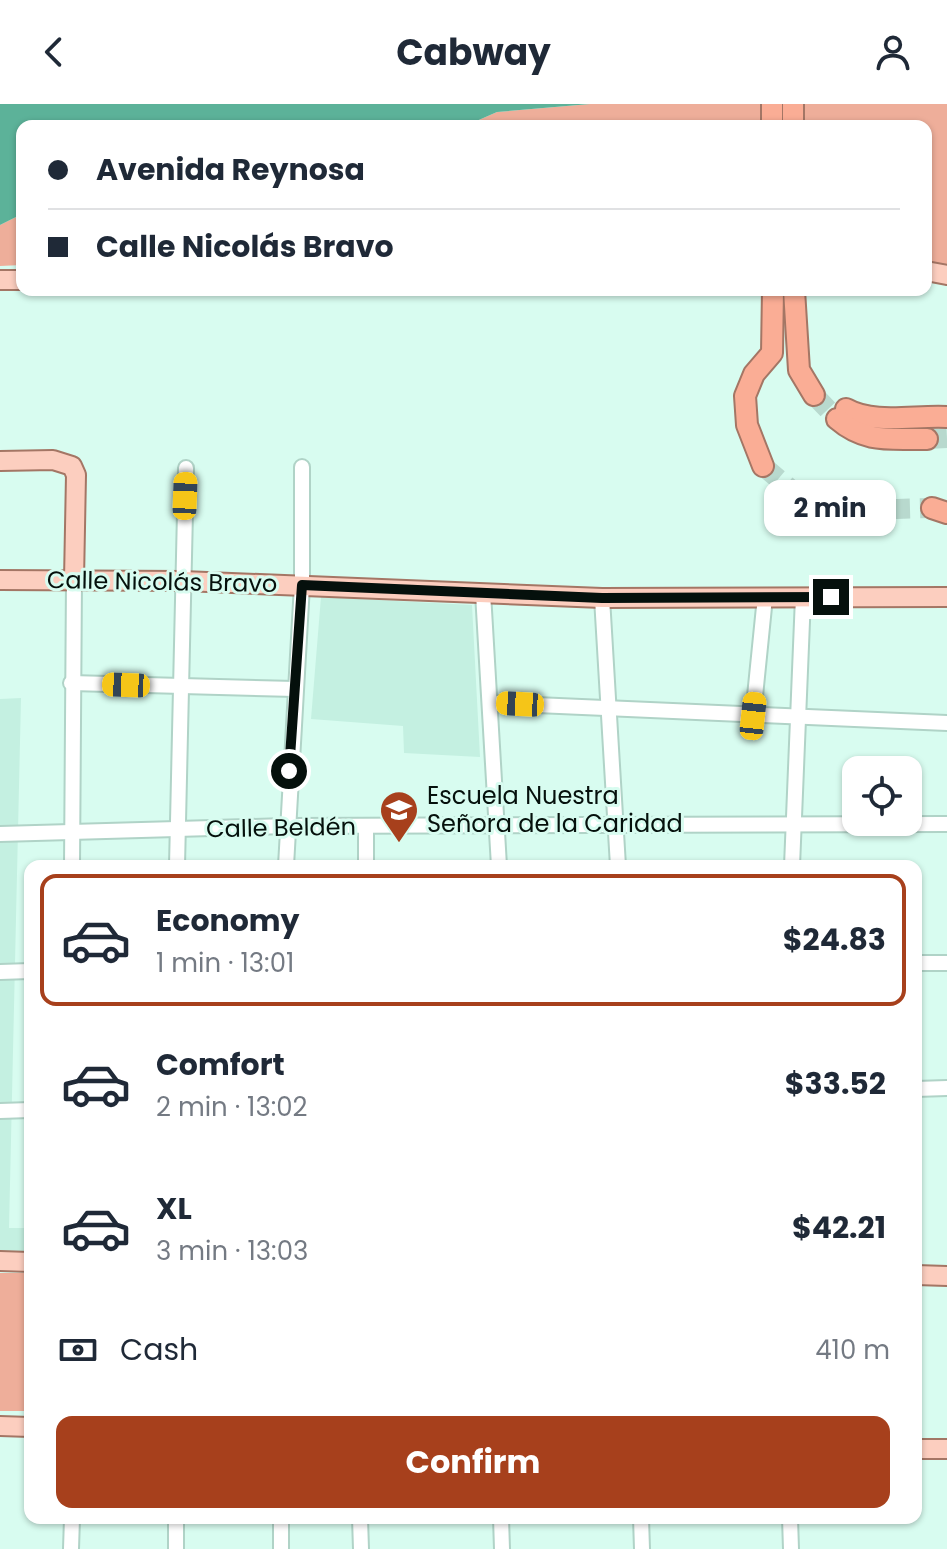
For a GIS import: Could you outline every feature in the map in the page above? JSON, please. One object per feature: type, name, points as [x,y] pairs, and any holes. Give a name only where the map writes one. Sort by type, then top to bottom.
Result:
[{"type":"highway","points":[[791,296],[799,370],[818,391]]},
{"type":"highway","points":[[763,466],[747,425],[745,396],[754,374],[772,353],[791,296]]},
{"type":"highway","points":[[927,439],[857,435],[841,414],[947,417]]},
{"type":"highway","points":[[800,497],[830,508],[860,510]]},
{"type":"main road","points":[[0,461],[53,460],[72,466],[76,475],[74,580]]},
{"type":"main road","name":"Calle Nicolás Bravo","points":[[0,580],[183,581],[602,598],[947,597]]},
{"type":"main road","points":[[0,1261],[24,1262]]},
{"type":"main road","points":[[922,1275],[947,1276]]},
{"type":"main road","points":[[0,1426],[24,1427]]},
{"type":"main road","points":[[922,1449],[947,1449]]},
{"type":"street","points":[[286,860],[302,585],[302,467]]},
{"type":"street","points":[[177,860],[186,468]]},
{"type":"street","points":[[72,860],[74,580]]},
{"type":"street","points":[[483,593],[499,860]]},
{"type":"street","points":[[753,716],[765,597]]},
{"type":"street","points":[[792,860],[803,597]]},
{"type":"street","points":[[602,598],[618,860]]},
{"type":"street","points":[[71,683],[295,689]]},
{"type":"street","points":[[490,703],[947,723]]},
{"type":"street","name":"Calle Beldén","points":[[0,834],[286,826],[947,824]]},
{"type":"street","points":[[366,827],[366,860]]},
{"type":"street","points":[[922,963],[947,963]]},
{"type":"street","points":[[0,972],[24,971]]},
{"type":"street","points":[[922,1089],[947,1088]]},
{"type":"street","points":[[0,1111],[24,1110]]},
{"type":"street","points":[[71,1549],[72,1524]]},
{"type":"street","points":[[176,1524],[176,1549]]},
{"type":"street","points":[[281,1524],[281,1549]]},
{"type":"street","points":[[360,1524],[361,1549]]},
{"type":"street","points":[[501,1524],[502,1549]]},
{"type":"street","points":[[641,1524],[642,1549]]},
{"type":"street","points":[[790,1524],[791,1549]]},
{"type":"shaded area","points":[[0,104],[590,104],[497,112],[479,120],[16,120],[16,217],[0,225]]},
{"type":"shaded area","points":[[590,104],[947,104],[947,266],[932,263],[932,120],[479,120],[497,112]]},
{"type":"shaded area","points":[[16,217],[16,265],[0,266],[0,225]]},
{"type":"shaded area","points":[[321,597],[472,605],[480,757],[404,753],[403,726],[311,719]]},
{"type":"shaded area","points":[[21,698],[9,1228],[24,1228],[24,1252],[0,1251],[0,699]]},
{"type":"shaded area","points":[[0,1273],[24,1273],[24,1411],[0,1411]]},
{"type":"tunnel","points":[[814,395],[837,419]]},
{"type":"tunnel","points":[[927,439],[947,438]]},
{"type":"tunnel","points":[[763,466],[800,497]]},
{"type":"tunnel","points":[[860,510],[932,508]]},
{"type":"place","name":"Escuela Nuestra Señora de la Caridad","points":[[399,844]]},
{"type":"route","points":[[289,771],[302,585],[602,598],[831,597]]}]
